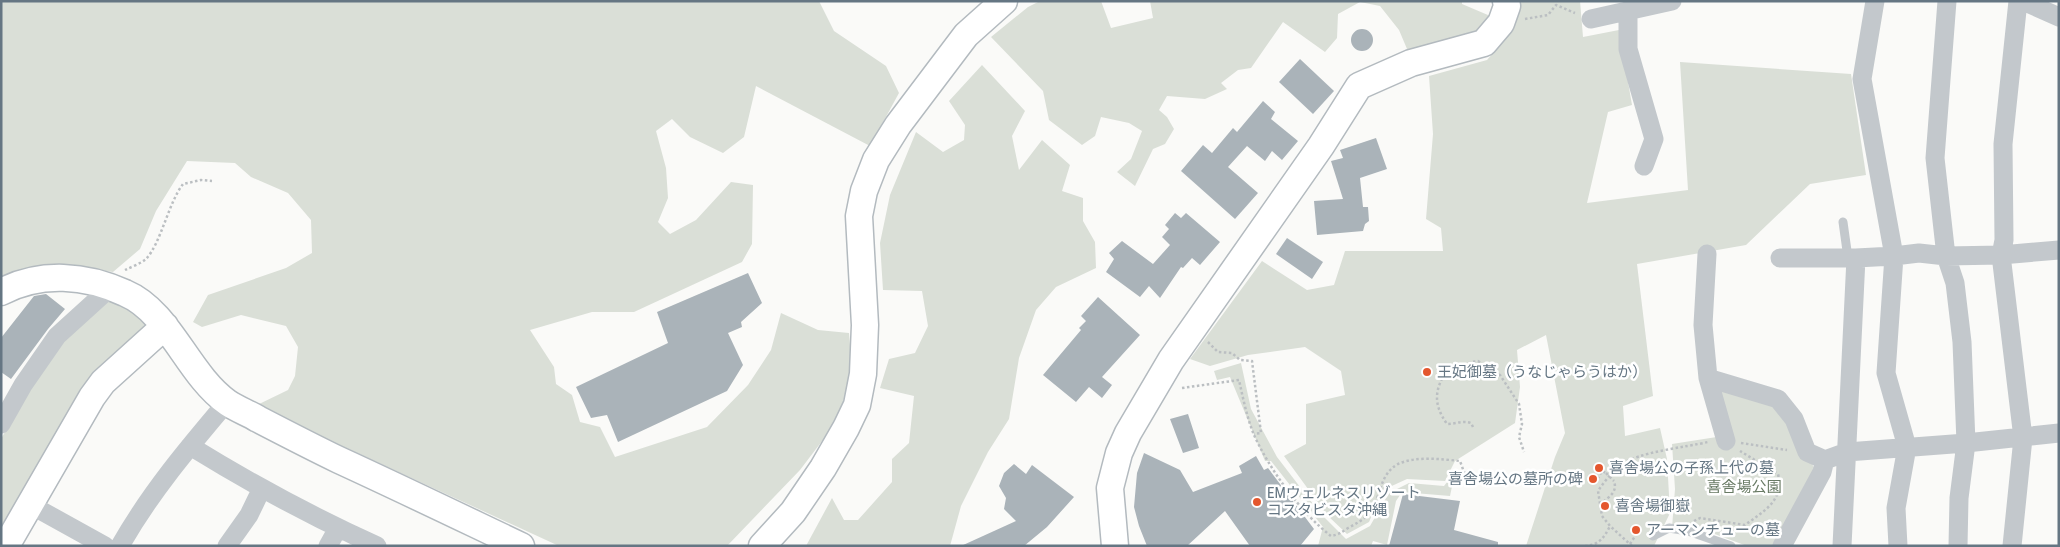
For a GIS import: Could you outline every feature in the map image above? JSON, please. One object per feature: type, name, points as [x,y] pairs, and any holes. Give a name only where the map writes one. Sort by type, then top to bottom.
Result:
[{"type":"street","points":[[762,546],[793,512],[823,468],[857,405],[863,374],[865,325],[859,216],[864,191],[876,160],[898,125],[966,35],[1004,1]]},
{"type":"street","points":[[1115,546],[1110,488],[1119,453],[1128,433],[1171,360],[1316,154],[1359,86],[1411,63],[1484,43],[1501,23],[1507,6],[1506,1]]},
{"type":"street","points":[[1591,20],[1672,1]]},
{"type":"street","points":[[1875,1],[1862,79],[1894,256],[1886,373],[1907,447],[1896,508],[1898,546]]},
{"type":"street","points":[[1947,1],[1935,158],[1946,256],[1955,283],[1962,342],[1966,443],[1959,498],[1958,546]]},
{"type":"street","points":[[2012,546],[2023,438],[2002,255],[2004,240],[2002,144],[2018,1]]},
{"type":"street","points":[[2023,1],[2059,17]]},
{"type":"street","points":[[1628,11],[1628,49],[1654,139],[1644,166]]},
{"type":"street","points":[[1780,258],[1852,258],[1894,256],[1919,252],[1946,256],[2002,255],[2059,250]]},
{"type":"street","points":[[1707,254],[1703,326],[1708,378],[1732,442]]},
{"type":"street","points":[[1842,546],[1847,452],[1852,258]]},
{"type":"street","points":[[1,292],[32,281],[62,277],[92,280],[128,294],[145,305],[165,326],[200,376],[227,402],[299,441],[521,546]]},
{"type":"street","points":[[1,424],[23,385],[57,336],[111,287]]},
{"type":"street","points":[[6,546],[81,414],[103,382],[165,326]]},
{"type":"street","points":[[1708,378],[1778,399],[1794,419],[1807,452],[1825,460],[1847,452],[2023,438],[2059,433]]},
{"type":"street","points":[[120,546],[149,498],[227,402]]},
{"type":"street","points":[[190,446],[262,488],[377,546]]},
{"type":"street","points":[[1782,546],[1822,472],[1825,460]]},
{"type":"street","points":[[227,546],[249,514],[262,488]]},
{"type":"street","points":[[29,504],[105,546]]},
{"type":"street","points":[[328,546],[338,528]]},
{"type":"lane","points":[[1843,222],[1852,258]]},
{"type":"lane","points":[[1653,536],[1669,528],[1731,546]]},
{"type":"path","points":[[1524,19],[1548,15],[1556,5],[1591,20]]},
{"type":"path","points":[[111,287],[124,271],[145,259],[153,247],[176,193],[183,184],[201,180],[212,182]]},
{"type":"path","points":[[1204,338],[1218,352],[1232,353],[1240,360],[1252,361],[1261,433],[1254,434]]},
{"type":"path","points":[[1473,427],[1471,423],[1466,421],[1447,424],[1440,414],[1437,402],[1440,381],[1448,369],[1460,368],[1471,362],[1478,361],[1500,375],[1519,404],[1522,424],[1519,437],[1524,452]]},
{"type":"path","points":[[1182,388],[1239,380],[1254,434],[1276,472],[1320,528],[1331,536],[1337,535],[1364,520],[1372,510],[1386,475],[1398,464],[1409,461],[1460,461],[1464,472],[1476,483]]},
{"type":"path","points":[[1684,531],[1689,524],[1700,518],[1745,525],[1774,502],[1780,483],[1778,474],[1739,450],[1732,442]]},
{"type":"path","points":[[1640,530],[1631,545],[1602,516],[1598,491],[1621,464],[1638,457],[1669,450]]},
{"type":"path","points":[[1595,483],[1602,471],[1614,481],[1616,488],[1615,492],[1600,505]]},
{"type":"path","points":[[1585,546],[1594,545],[1604,538],[1610,526]]},
{"type":"green space","points":[[1,1],[819,1],[834,31],[886,66],[899,93],[870,146],[756,86],[744,137],[723,153],[690,137],[672,119],[656,131],[666,168],[668,198],[658,222],[670,234],[696,220],[731,182],[753,185],[752,244],[742,262],[634,312],[592,312],[530,330],[554,367],[556,384],[572,395],[580,422],[600,427],[615,457],[707,427],[748,385],[771,350],[781,313],[818,330],[849,333],[851,357],[848,388],[835,424],[800,470],[727,546],[559,546],[255,406],[288,390],[295,376],[298,347],[286,326],[241,315],[202,327],[193,322],[208,295],[286,268],[312,253],[311,220],[288,193],[251,177],[235,163],[187,161],[156,211],[140,249],[113,272],[42,266],[14,272],[1,278]]},
{"type":"green space","points":[[1040,1],[1101,1],[1111,28],[1153,18],[1150,1],[1462,1],[1462,4],[1495,18],[1485,33],[1410,56],[1399,30],[1380,6],[1360,2],[1338,14],[1337,38],[1325,52],[1283,22],[1251,68],[1238,70],[1221,83],[1227,89],[1205,99],[1167,96],[1159,110],[1167,117],[1174,129],[1165,144],[1153,149],[1135,186],[1117,172],[1131,159],[1142,131],[1129,123],[1101,117],[1095,136],[1082,145],[1049,120],[1043,91],[991,37],[1028,7]]},
{"type":"green space","points":[[1517,1],[1580,1],[1583,37],[1619,30],[1632,105],[1608,112],[1587,203],[1688,190],[1680,62],[1851,74],[1866,175],[1810,184],[1746,245],[1637,264],[1653,396],[1623,406],[1625,436],[1660,428],[1667,459],[1670,513],[1654,546],[1526,546],[1555,457],[1565,433],[1546,335],[1517,350],[1520,387],[1515,423],[1455,461],[1445,481],[1407,479],[1383,490],[1369,522],[1347,534],[1327,515],[1284,456],[1306,444],[1306,404],[1345,395],[1341,371],[1305,347],[1248,355],[1210,366],[1190,359],[1262,261],[1307,290],[1334,285],[1345,251],[1443,251],[1441,228],[1426,219],[1433,134],[1429,76],[1487,60],[1514,29]]},
{"type":"green space","points":[[982,65],[1025,111],[1012,136],[1019,170],[1042,140],[1070,165],[1062,191],[1083,198],[1083,221],[1095,242],[1096,268],[1056,287],[1036,310],[1019,358],[1009,419],[988,452],[961,506],[950,546],[806,546],[832,498],[844,520],[858,520],[892,482],[892,459],[909,443],[914,396],[880,388],[889,359],[915,353],[928,326],[922,291],[883,290],[880,243],[890,195],[916,132],[943,152],[964,140],[965,125],[949,101]]},
{"type":"green space","points":[[115,298],[146,322],[146,328],[79,394],[1,532],[1,439],[24,398],[58,348],[78,326],[109,300]]},
{"type":"green space","points":[[1241,363],[1251,409],[1277,457],[1320,513],[1346,539],[1370,526],[1389,493],[1409,483],[1444,486],[1455,472],[1450,496],[1402,492],[1396,501],[1387,545],[1373,541],[1371,546],[1318,546],[1323,527],[1271,461],[1265,461],[1230,377],[1217,380],[1214,371]]},
{"type":"green space","name":"喜舎場公園","points":[[1721,390],[1776,404],[1815,469],[1776,546],[1747,546],[1704,530],[1672,528],[1675,489],[1672,444],[1723,436]]},
{"type":"building","points":[[1362,29],[1370,32],[1373,40],[1370,48],[1362,51],[1354,48],[1351,40],[1354,32]]},
{"type":"building","points":[[1300,59],[1334,91],[1313,114],[1279,82]]},
{"type":"building","points":[[1263,101],[1275,112],[1271,119],[1298,141],[1282,160],[1272,151],[1265,161],[1247,146],[1228,167],[1258,193],[1235,219],[1181,171],[1203,145],[1212,153],[1233,128],[1237,132]]},
{"type":"building","points":[[1376,138],[1387,169],[1360,178],[1363,207],[1368,207],[1369,221],[1365,224],[1363,231],[1317,235],[1314,201],[1343,199],[1331,161],[1343,158],[1340,150]]},
{"type":"building","points":[[1175,213],[1181,218],[1186,213],[1220,242],[1200,265],[1192,258],[1183,268],[1181,267],[1160,298],[1149,286],[1140,297],[1106,272],[1114,259],[1109,253],[1122,241],[1153,264],[1170,245],[1162,237],[1169,229],[1165,225]]},
{"type":"building","points":[[1287,238],[1323,262],[1312,279],[1276,254]]},
{"type":"building","points":[[748,273],[762,303],[741,322],[742,327],[728,333],[743,365],[727,391],[618,442],[607,415],[591,418],[576,387],[668,343],[657,312]]},
{"type":"building","points":[[46,294],[65,309],[11,379],[1,372],[1,338],[34,296]]},
{"type":"building","points":[[1098,297],[1140,335],[1102,377],[1112,385],[1102,398],[1089,387],[1076,402],[1043,375],[1081,330],[1079,328],[1086,321],[1081,316]]},
{"type":"building","points":[[1188,414],[1199,448],[1183,453],[1170,419]]},
{"type":"building","name":"EMウェルネスリゾート コスタビスタ沖縄","points":[[1144,453],[1180,470],[1193,492],[1242,473],[1239,466],[1256,456],[1264,470],[1268,468],[1314,529],[1300,546],[1250,546],[1225,511],[1187,546],[1147,546],[1134,507],[1137,473]]},
{"type":"building","points":[[1014,464],[1026,474],[1032,465],[1074,497],[1047,527],[1024,546],[961,546],[1016,521],[1004,509],[1006,498],[999,486],[1004,473]]},
{"type":"building","name":"EMウェルネスリゾート コスタビスタ沖縄","points":[[1403,494],[1460,501],[1454,530],[1498,542],[1498,546],[1389,546]]},
{"type":"place","name":"王妃御墓（うなじゃらうはか）","points":[[1427,372]]},
{"type":"place","name":"喜舎場公の子孫上代の墓","points":[[1599,468]]},
{"type":"place","name":"喜舎場公の墓所の碑","points":[[1593,479]]},
{"type":"place","name":"EMウェルネスリゾート コスタビスタ沖縄","points":[[1257,502]]},
{"type":"place","name":"喜舎場御嶽","points":[[1605,506]]},
{"type":"place","name":"アーマンチューの墓","points":[[1636,530]]}]
